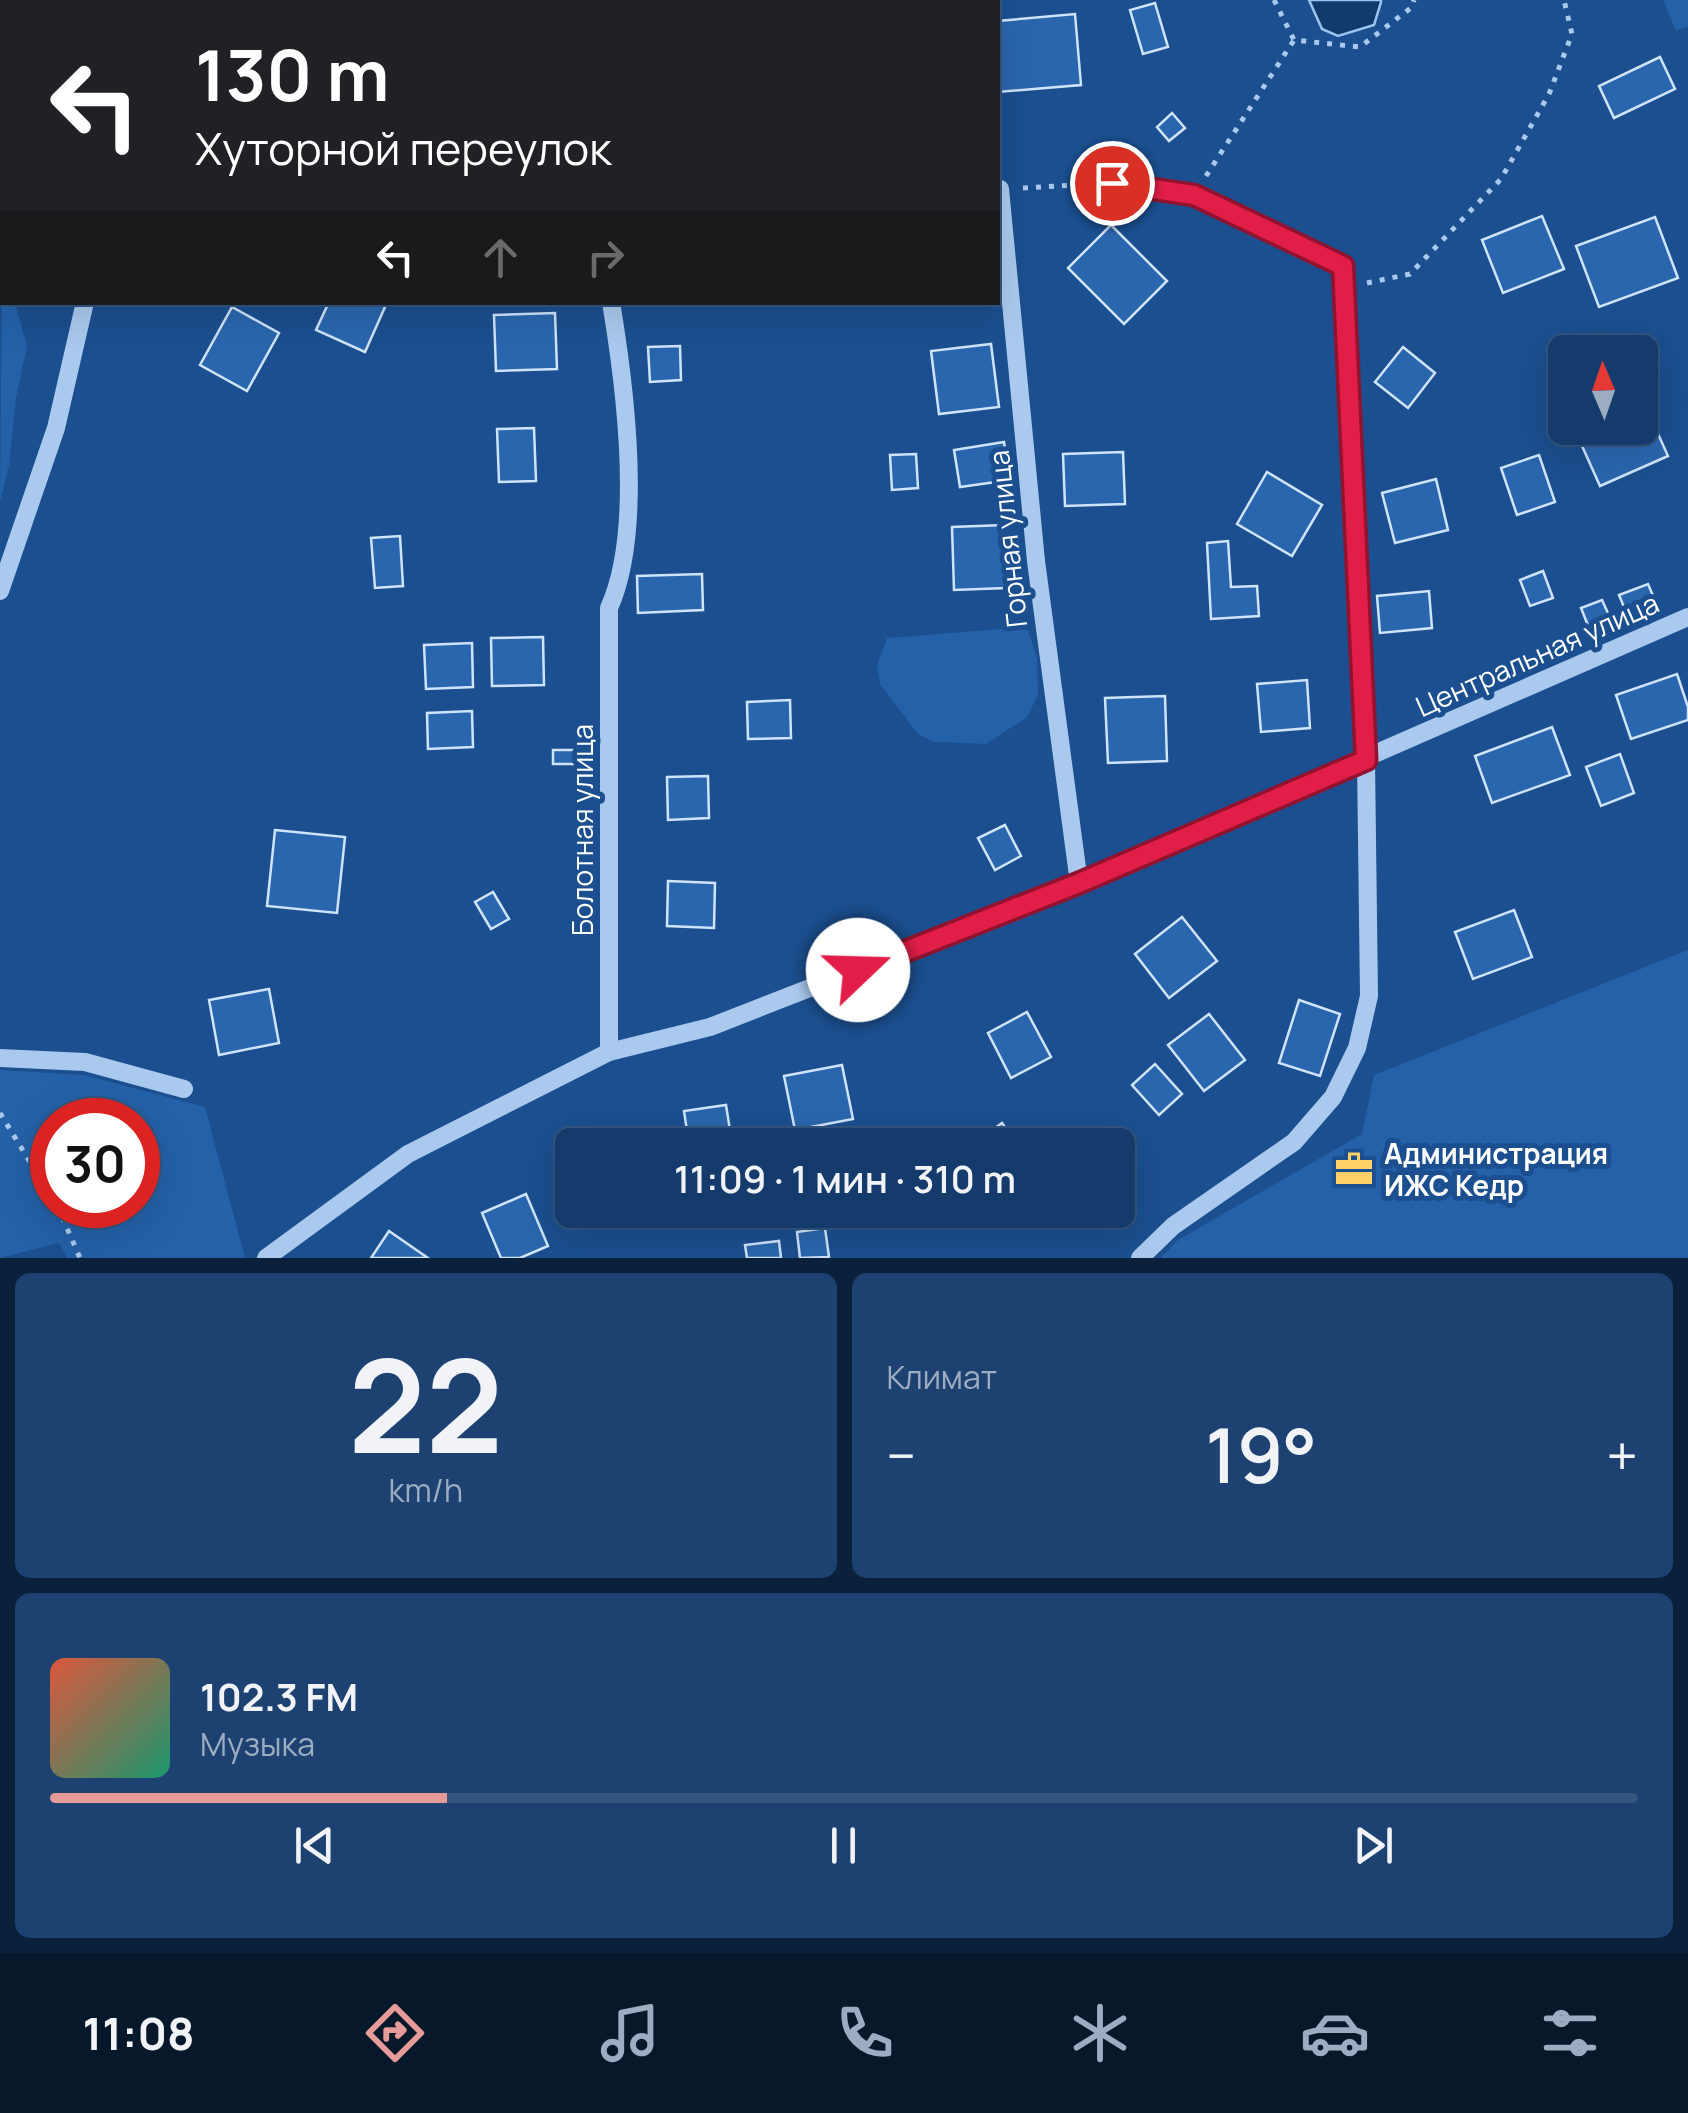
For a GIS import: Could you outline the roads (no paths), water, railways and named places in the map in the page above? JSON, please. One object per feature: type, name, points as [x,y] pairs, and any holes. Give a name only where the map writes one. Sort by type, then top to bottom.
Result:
[{"type":"street","points":[[1112,183],[1194,195],[1343,266],[1366,760],[1369,996],[1357,1048],[1334,1097],[1294,1142],[1174,1226],[1140,1258]]},
{"type":"street","name":"Горная улица","points":[[1000,198],[1036,562],[1079,883]]},
{"type":"street","points":[[0,592],[56,428],[85,305]]},
{"type":"street","name":"Болотная улица","points":[[609,1052],[609,608],[618,588],[630,482],[611,305]]},
{"type":"street","name":"Центральная улица","points":[[266,1258],[408,1154],[609,1052],[710,1027],[1079,883],[1688,617]]},
{"type":"street","points":[[0,1058],[84,1062],[184,1089]]},
{"type":"place","name":"Администрация ИЖС Кедр","points":[[1354,1169]]}]
